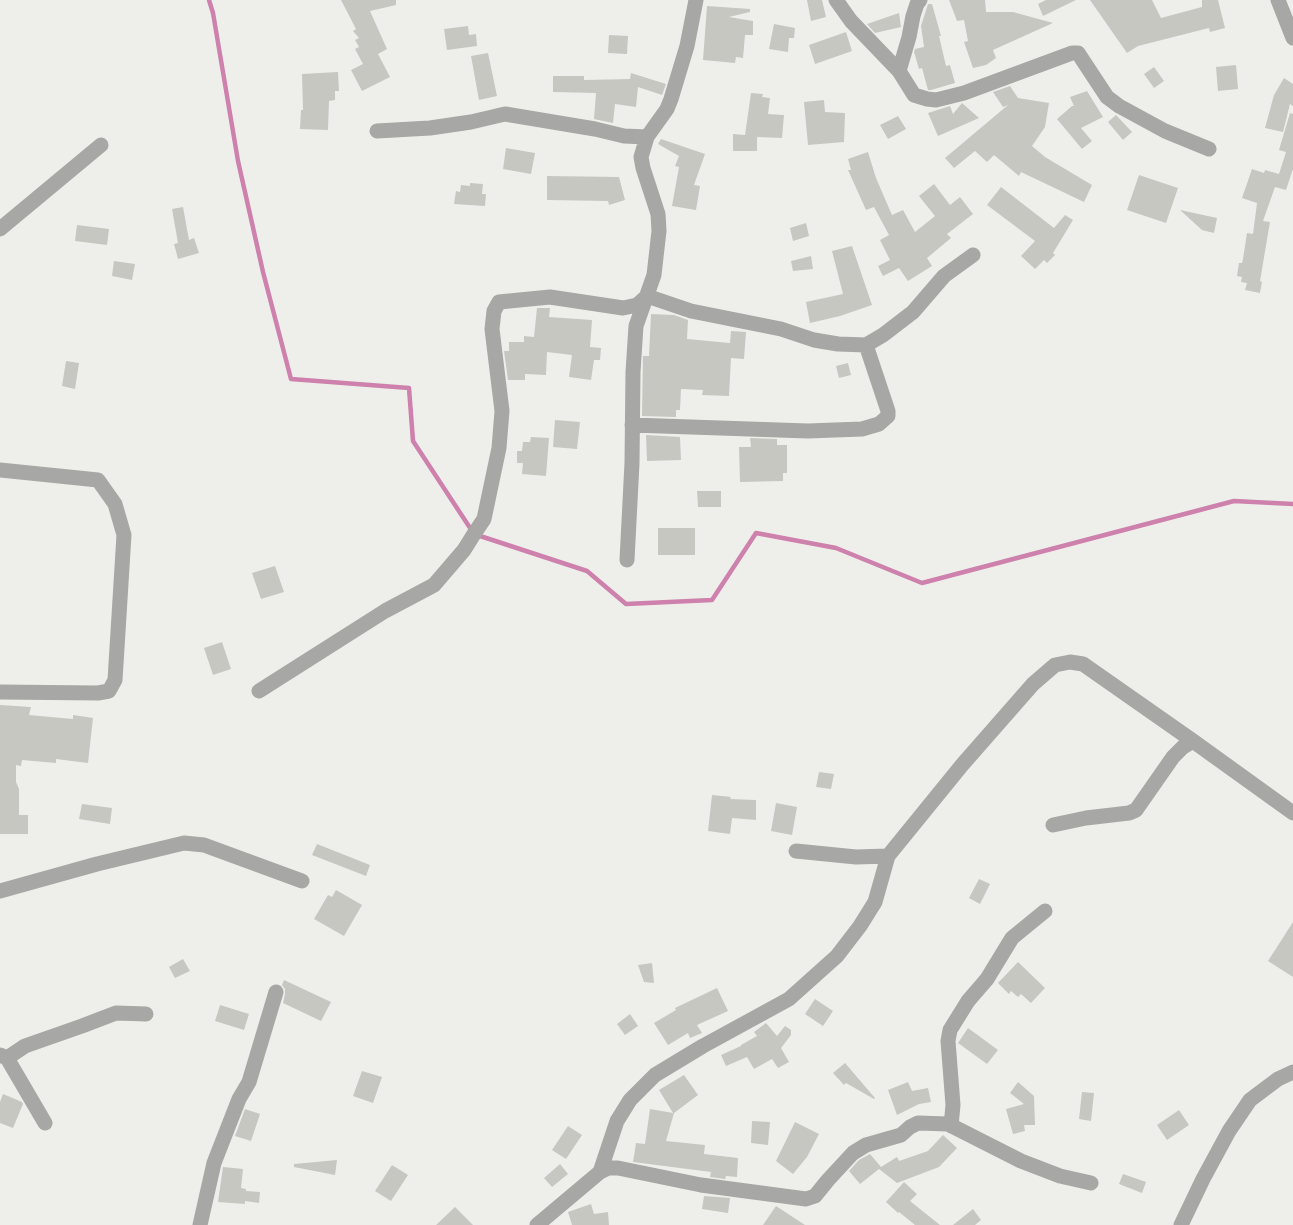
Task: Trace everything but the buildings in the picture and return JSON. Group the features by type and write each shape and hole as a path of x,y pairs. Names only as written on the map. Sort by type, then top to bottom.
{"street":[{"path":"627,560 632,463 632,372 636,326 654,275 659,231 658,214 641,157 647,137 667,109 671,99 687,46 696,0"},
{"path":"836,0 851,21 899,71 914,95 936,100 964,93 1072,53 1078,54 1107,97 1119,106 1164,130 1209,149"},
{"path":"899,71 915,10 920,0"},
{"path":"1278,0 1293,38"},
{"path":"377,131 430,128 471,122 505,114 595,129 624,136 647,137"},
{"path":"0,229 101,145"},
{"path":"648,296 691,311 781,329 814,340 838,344 866,345 883,335 913,312 944,276 973,255"},
{"path":"259,691 385,611 434,585 464,550 484,519 499,448 502,411 492,329 494,311 499,302 550,297 623,308 637,305 648,296"},
{"path":"632,424 808,431 862,429 879,424 888,416 888,411 866,345"},
{"path":"0,470 98,480 114,504 124,535 115,680 109,691 98,693 0,692"},
{"path":"600,1172 605,1152 617,1121 630,1100 655,1075 703,1046 789,999 837,956 860,926 875,902 888,856 962,765 1033,684 1055,665 1070,662 1083,664 1193,740 1293,813"},
{"path":"1053,825 1086,818 1129,813 1136,810 1173,757 1193,740"},
{"path":"0,891 184,843 204,845 302,881"},
{"path":"796,851 856,857 888,856"},
{"path":"952,1126 953,1105 948,1040 950,1030 968,1002 987,978 1012,938 1045,910"},
{"path":"200,1225 214,1163 236,1107 249,1082 276,992"},
{"path":"45,1123 3,1056 25,1046 116,1013 146,1014"},
{"path":"1181,1225 1229,1131 1250,1100 1278,1079 1293,1072"},
{"path":"537,1225 600,1172 608,1168 618,1168 701,1184 806,1199 815,1196 854,1153 866,1145 901,1135 918,1123 934,1122 952,1126 1021,1161 1060,1176 1091,1183"}],"waterway":[{"path":"209,0 213,13 238,161 263,272 291,379 409,388 413,441 474,534 587,571 626,604 712,600 756,533 836,548 922,583 1234,501 1293,504"}]}
